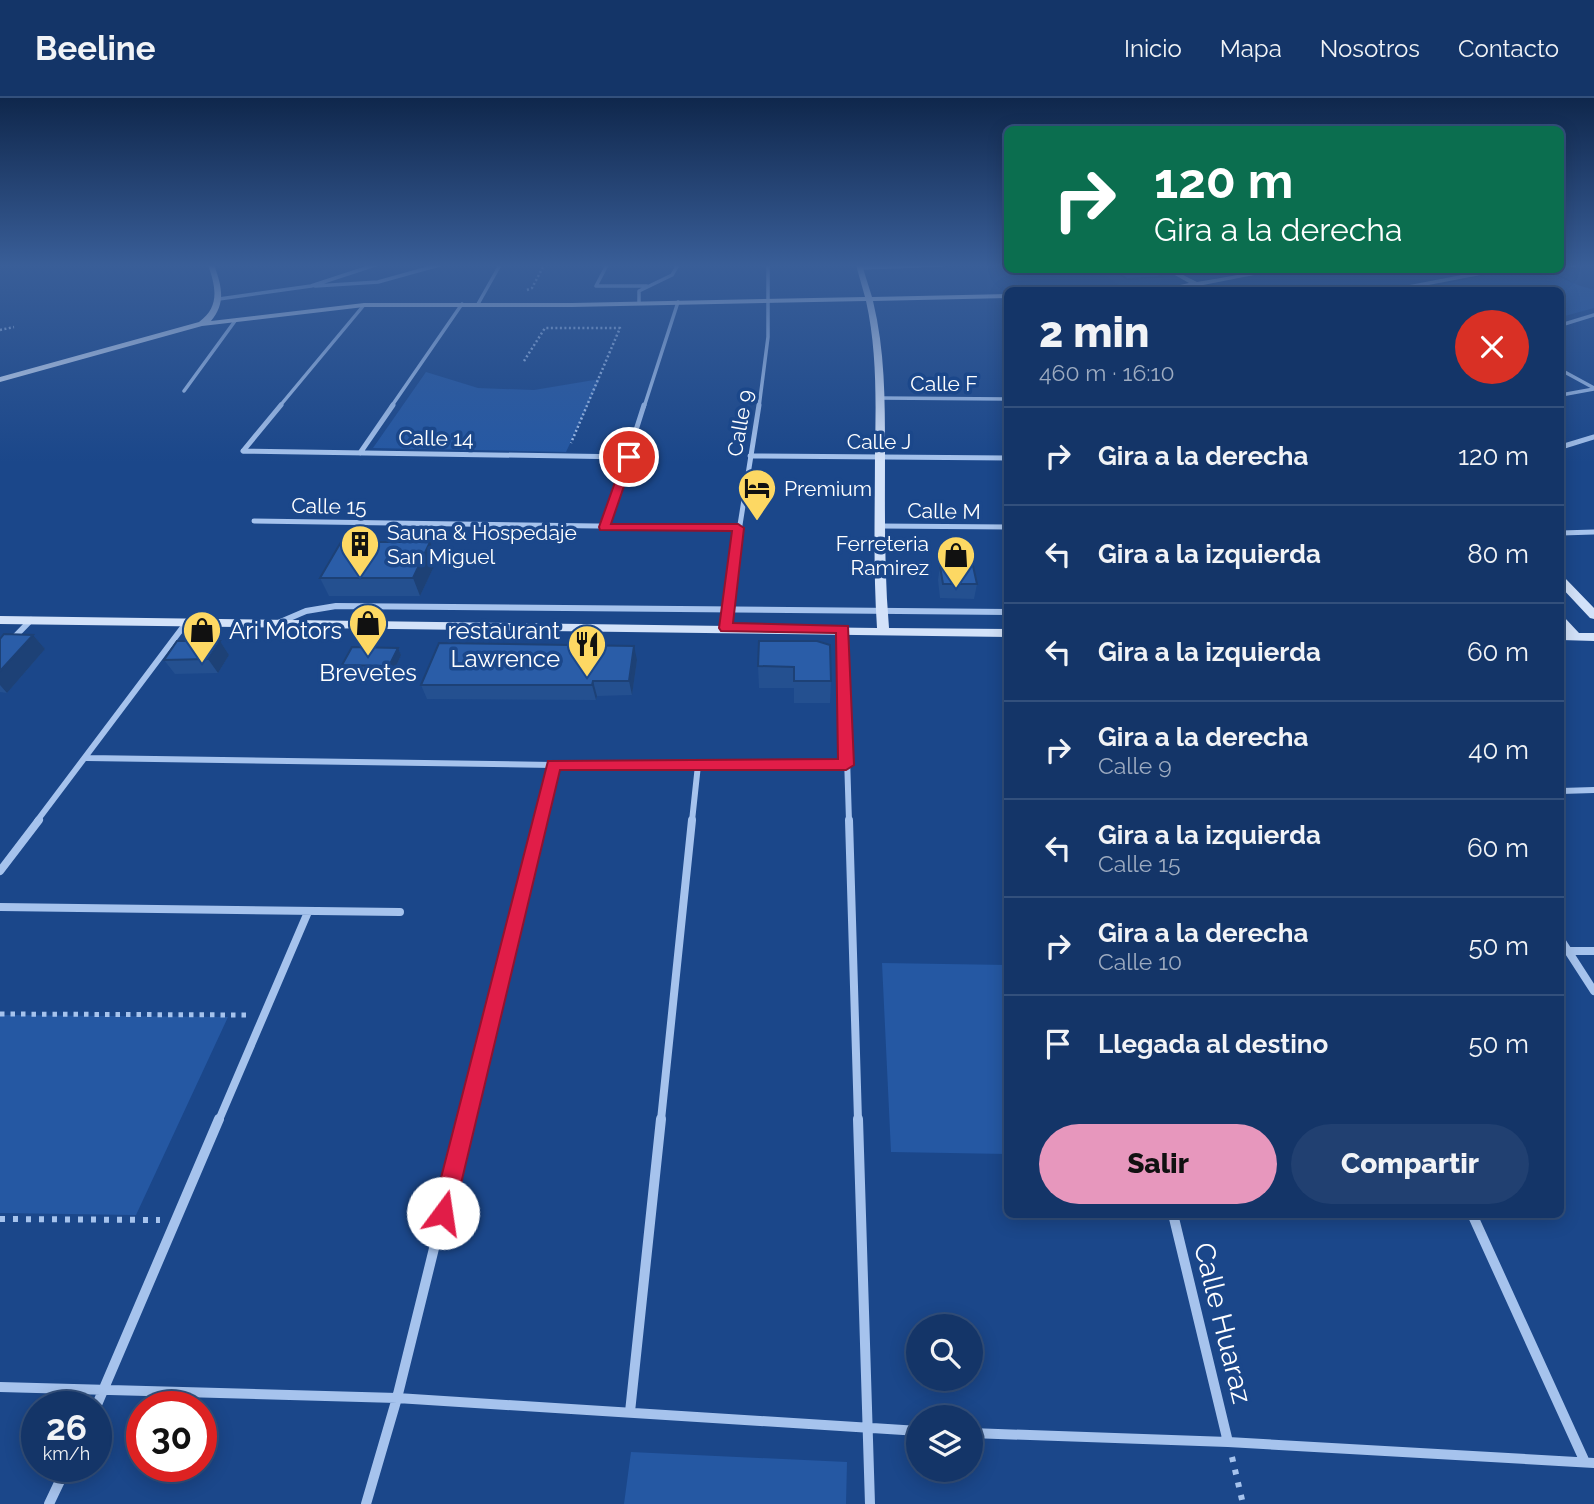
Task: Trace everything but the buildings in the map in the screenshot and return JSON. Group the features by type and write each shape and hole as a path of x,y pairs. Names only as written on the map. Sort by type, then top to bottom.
{"street":[{"path":"0,380 178,331"},
{"path":"184,391 228,331"},
{"name":"Calle 14","path":"342,331 243,451 629,457"},
{"path":"360,453 444,331"},
{"path":"604,527 669,331"},
{"name":"Calle 9","path":"726,628 738,528 762,393 768,331"},
{"path":"876,331 880,398 883,631"},
{"path":"1564,372 1594,388"},
{"path":"1564,394 1594,388"},
{"name":"Calle F","path":"880,398 1004,399"},
{"path":"1564,445 1594,438"},
{"name":"Calle J","path":"750,456 1004,458"},
{"name":"Calle 15","path":"254,521 738,528"},
{"name":"Calle M","path":"881,526 1004,527"},
{"path":"1564,533 1594,532"},
{"path":"1564,583 1594,615"},
{"path":"277,623 316,607 1004,612"},
{"path":"0,620 1004,633"},
{"path":"0,652 31,620"},
{"path":"0,871 186,622"},
{"path":"1564,624 1575,636"},
{"path":"843,629 870,1504"},
{"path":"1564,636 1594,636"},
{"path":"87,758 553,765 846,765"},
{"path":"366,1504 397,1398 553,765"},
{"path":"630,1412 698,765"},
{"path":"1564,790 1594,790"},
{"path":"0,907 400,912"},
{"path":"104,1391 308,912"},
{"path":"1564,945 1594,991"},
{"path":"1568,951 1594,951"},
{"name":"Calle Huaraz","path":"1174,1218 1228,1441"},
{"path":"983,1433 1228,1441 1589,1462 1474,1218"},
{"path":"0,1387 397,1398 906,1430"},
{"path":"49,1504 59,1482"}],"path":[{"path":"524,361 543,331"},
{"path":"565,456 619,331"},
{"path":"0,1014 264,1014"},
{"path":"0,1219 176,1220"},
{"path":"1228,1441 1243,1504"}],"shaded area":[{"path":"426,372 478,388 534,390 600,379 566,452 373,448"},
{"path":"882,963 1004,965 1004,1154 891,1152"},
{"path":"0,1015 228,1017 136,1215 0,1213"},
{"path":"631,1452 847,1462 846,1504 624,1504"}],"place":[{"name":"Premium","path":"757,522"},
{"name":"Sauna & Hospedaje San Miguel","path":"360,578"},
{"name":"Ferreteria Ramirez","path":"956,589"},
{"name":"Brevetes","path":"368,657"},
{"name":"Ari Motors","path":"202,664"},
{"name":"restaurant Lawrence","path":"587,678"}],"route":[{"path":"443,1213 553,765 846,765 843,629 726,628 738,528 604,527 629,457"}]}
